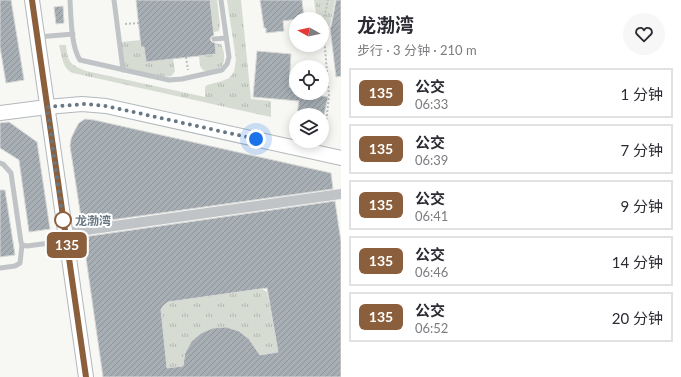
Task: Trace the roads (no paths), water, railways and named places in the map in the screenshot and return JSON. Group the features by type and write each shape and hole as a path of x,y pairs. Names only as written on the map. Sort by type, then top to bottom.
{"main road":[{"path":"32,0 86,377"},
{"path":"0,114 47,107 85,104 106,106 341,158"}],"street":[{"path":"66,237 341,194"}],"lane":[{"path":"70,0 73,34 77,56 80,60 169,80 190,78 222,70 227,64 229,57 221,0"},
{"path":"114,0 123,70"},
{"path":"37,38 73,34"},
{"path":"214,39 226,38"},
{"path":"0,163 3,164 11,174 22,245 20,262 15,266 0,268"},
{"path":"22,245 27,246 66,237"}],"place":[{"name":"龙渤湾","path":"63,220"}]}
